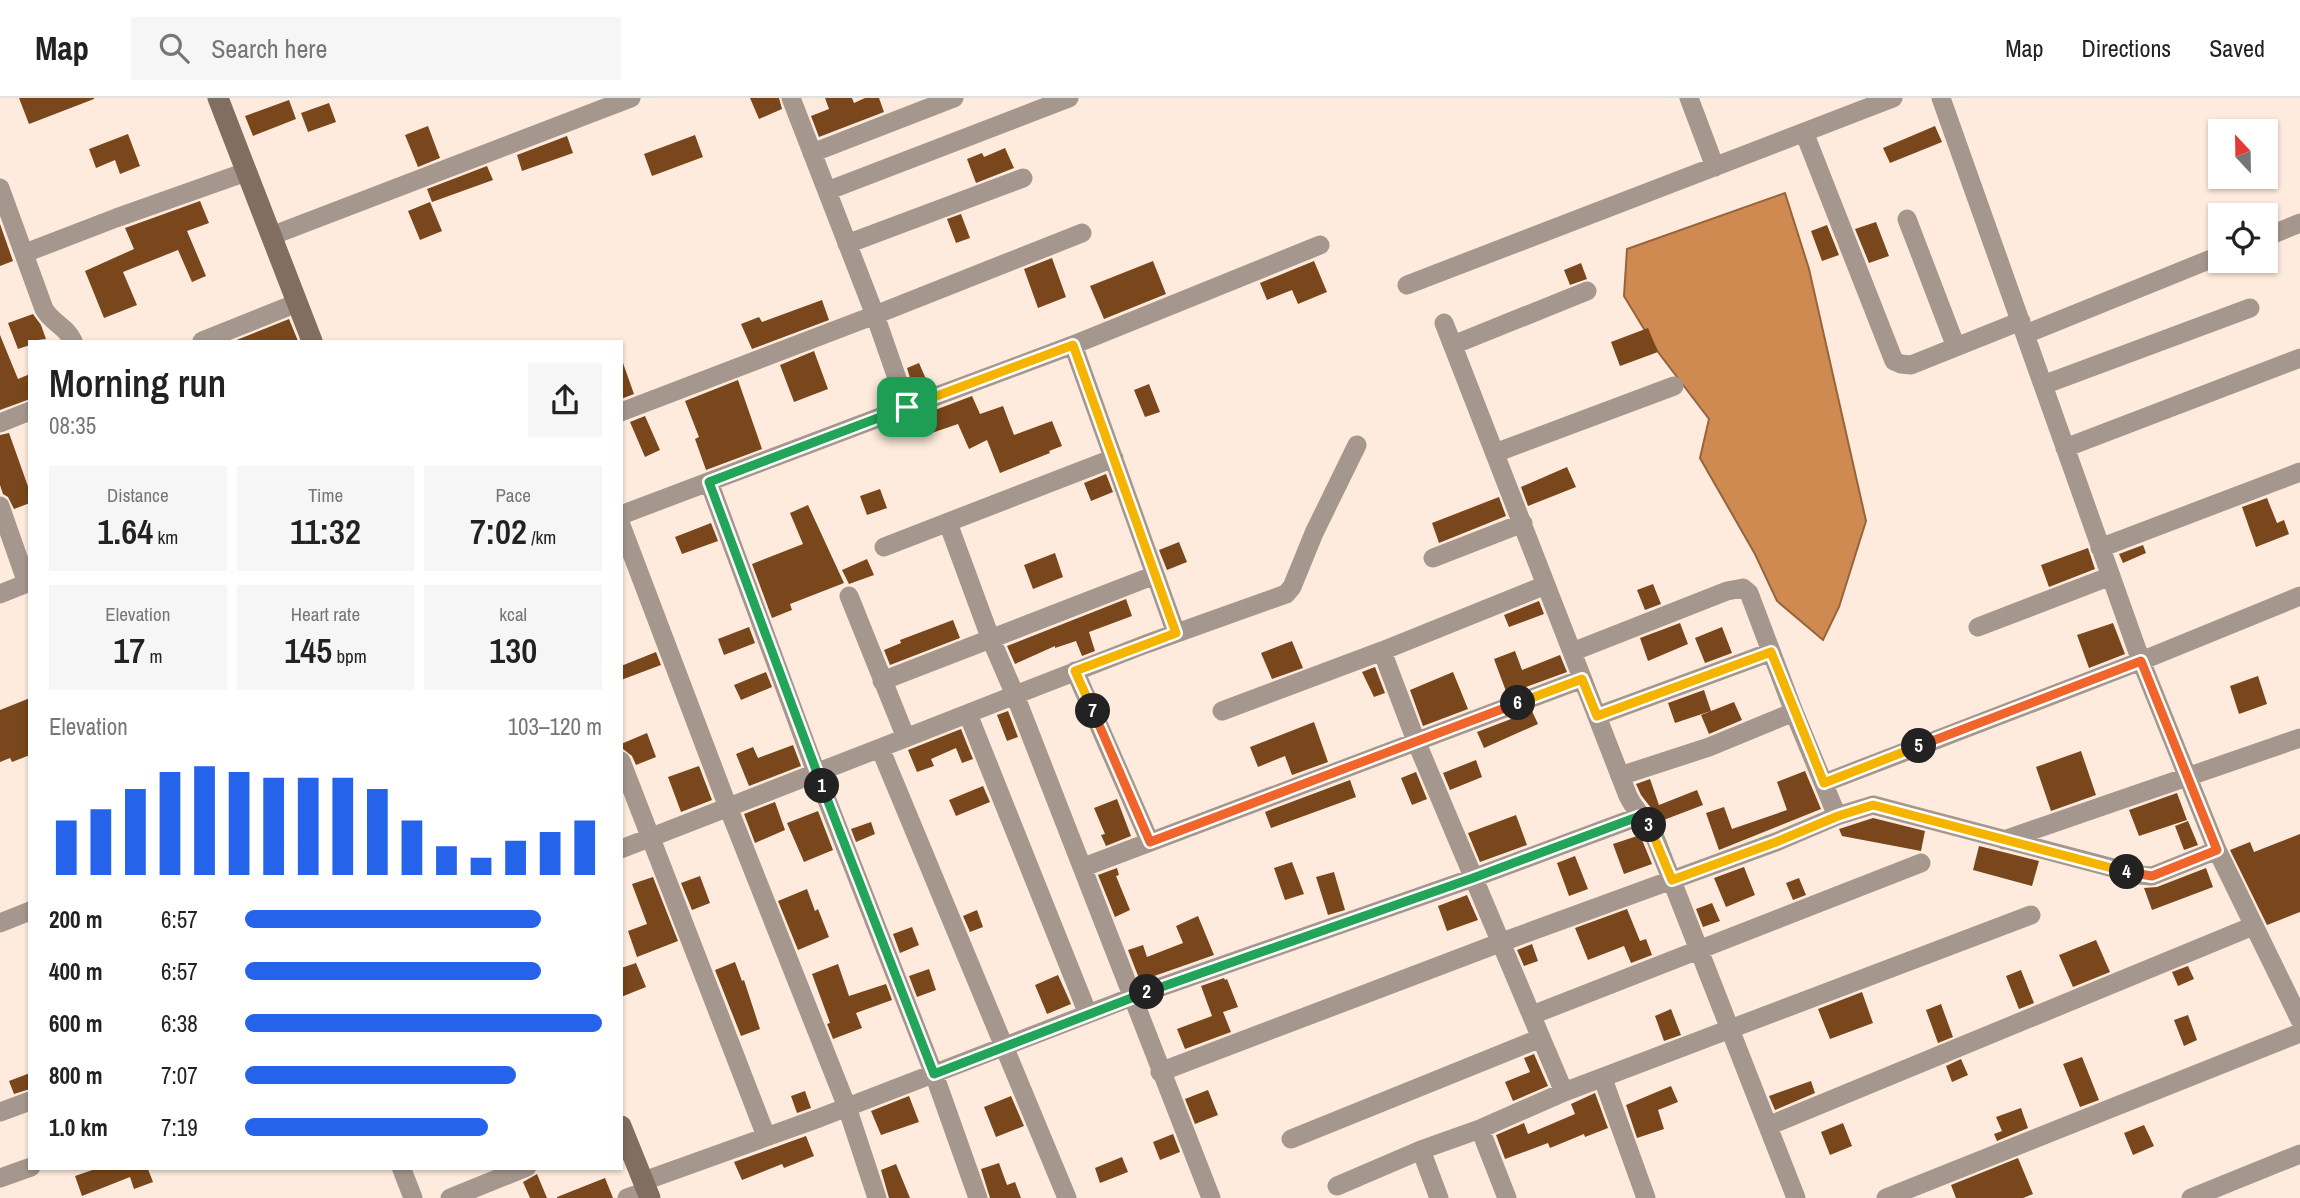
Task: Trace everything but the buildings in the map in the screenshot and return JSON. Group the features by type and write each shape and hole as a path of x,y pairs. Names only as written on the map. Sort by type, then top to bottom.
{"street":[{"path":"218,98 312,340"},
{"path":"271,236 631,98"},
{"path":"791,98 875,315 907,407"},
{"path":"812,153 954,98"},
{"path":"827,191 1069,98"},
{"path":"1689,98 1715,167"},
{"path":"1407,285 1893,98"},
{"path":"1941,98 2141,661 2217,850 2300,1020"},
{"path":"1804,132 1894,362 1901,365 1912,365 1956,347 2023,327 2208,260"},
{"path":"25,253 246,172"},
{"path":"847,244 1023,178"},
{"path":"0,188 48,316 66,330 72,340"},
{"path":"1907,219 1956,347"},
{"path":"2278,232 2300,223"},
{"path":"623,411 1083,233"},
{"path":"623,514 1073,345 1320,245"},
{"path":"1453,345 1587,291"},
{"path":"204,340 297,303"},
{"path":"2043,385 2250,308"},
{"path":"1444,323 1632,806 1651,827 1796,1198"},
{"path":"1073,345 1176,633"},
{"path":"2065,448 2300,358"},
{"path":"1495,453 1674,386"},
{"path":"0,424 28,412"},
{"path":"623,848 1075,671 1286,594 1292,587 1314,533 1357,445"},
{"path":"884,547 1114,458"},
{"path":"2100,548 2300,472"},
{"path":"709,482 816,772 934,1074 978,1198"},
{"path":"0,506 28,582 0,594"},
{"path":"948,523 990,637 1083,867 1204,1196"},
{"path":"1433,558 1523,523"},
{"path":"623,529 728,807 847,1107 877,1198"},
{"path":"882,681 1155,575"},
{"path":"1978,627 2111,576"},
{"path":"1222,711 1546,585"},
{"path":"1572,652 1727,591 1743,588 1749,593 1794,712 1838,816"},
{"path":"849,596 906,738"},
{"path":"1824,783 2141,661 2300,596"},
{"path":"1382,651 1416,741 1564,1092"},
{"path":"1597,716 1771,652"},
{"path":"1075,671 1150,842"},
{"path":"1083,867 1582,679"},
{"path":"1620,776 1709,747 1794,712"},
{"path":"968,714 1088,1014"},
{"path":"2004,840 2300,738"},
{"path":"880,748 1067,1198"},
{"path":"623,766 766,1136"},
{"path":"1160,1072 1873,805 2140,875 2152,876 2217,850"},
{"path":"627,1198 766,1136 1088,1014 1640,816"},
{"path":"1532,1015 1921,863"},
{"path":"0,923 28,912"},
{"path":"1337,1186 1564,1092 2031,915"},
{"path":"1768,1126 2253,926"},
{"path":"1886,1198 2300,1033"},
{"path":"1292,1139 1541,1038"},
{"path":"1603,1079 1646,1198"},
{"path":"0,1112 28,1102"},
{"path":"1480,1129 1507,1198"},
{"path":"623,1130 647,1190"},
{"path":"1421,1150 1439,1198"},
{"path":"2191,1198 2300,1154"},
{"path":"0,1178 28,1168"},
{"path":"402,1170 413,1198"},
{"path":"450,1198 520,1170"}],"shaded area":[{"path":"1785,193 1809,269 1866,521 1839,607 1823,640 1777,601 1755,554 1700,458 1709,419 1658,352 1624,296 1627,249"}],"route":[{"path":"1073,345 1176,633 1075,671 1150,842 1582,679 1597,716 1771,652 1824,783 2141,661 2217,850 2152,876 2140,875 1873,805 1672,880 1651,827 1640,816 1132,998 934,1074 816,772 709,482 907,407 1073,345"}]}
